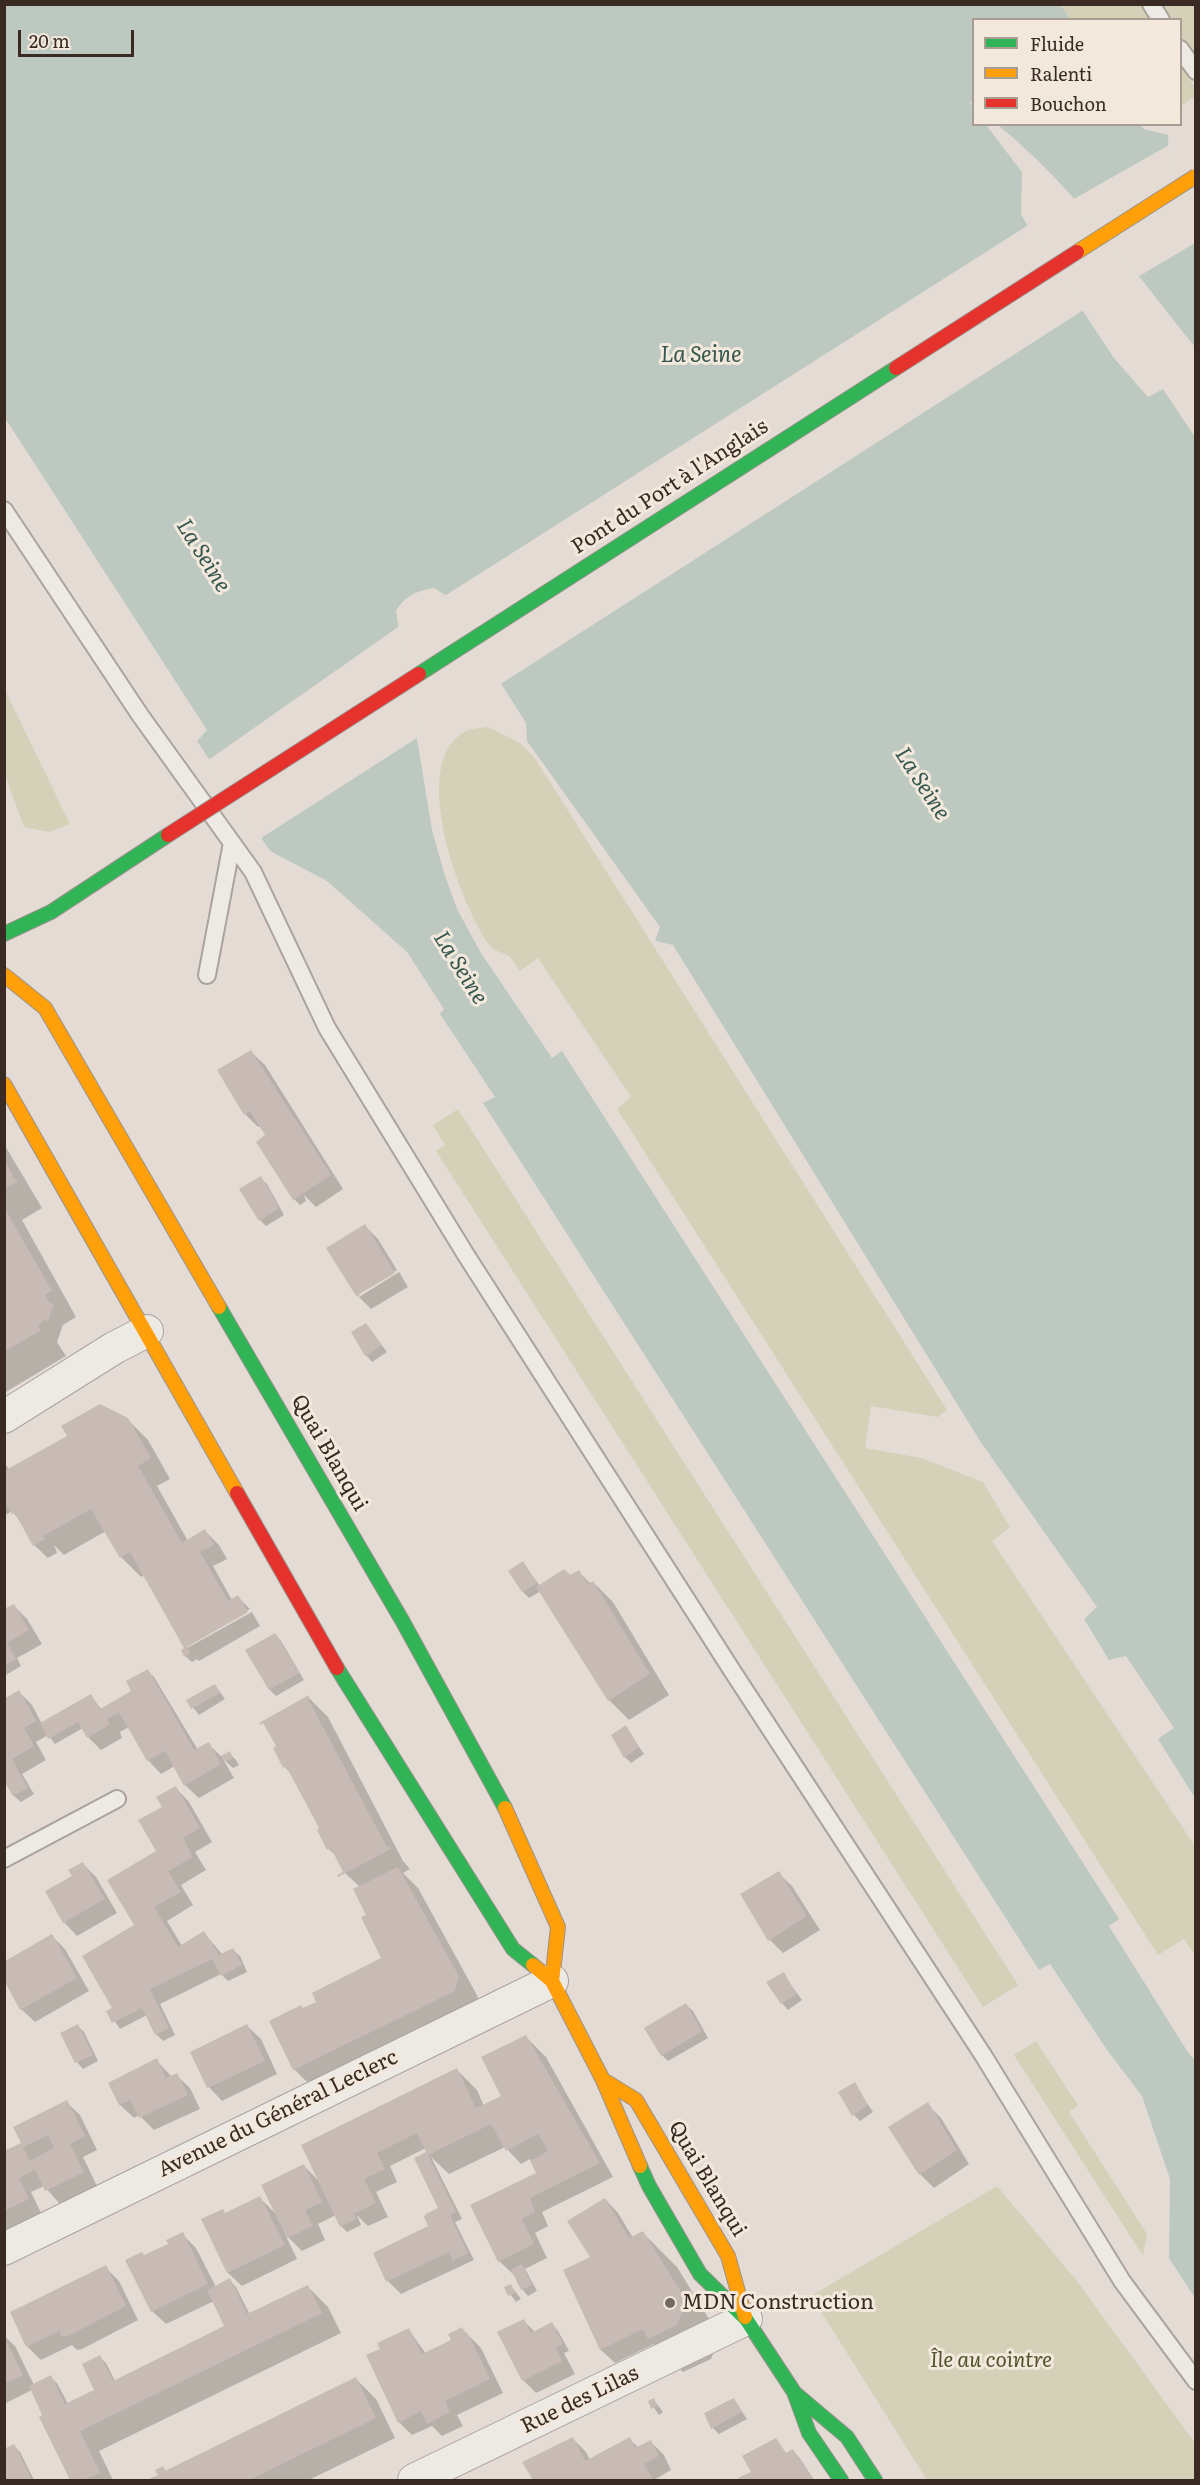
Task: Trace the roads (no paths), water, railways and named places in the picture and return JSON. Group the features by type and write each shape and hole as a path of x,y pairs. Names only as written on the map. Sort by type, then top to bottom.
{"main road":[{"name":"Pont du Port à l'Anglais","path":"4,934 51,912 1196,176"},
{"name":"Quai Blanqui","path":"4,975 45,1008 403,1622 498,1791 558,1927 552,1980"},
{"name":"Quai Blanqui","path":"4,1084 147,1331 329,1655 513,1949 552,1980 603,2080 649,2186 700,2274 746,2319 794,2392 809,2433 841,2481"},
{"name":"Quai Blanqui","path":"603,2080 636,2100 728,2256 746,2319"},
{"name":"Quai Blanqui","path":"794,2392 847,2437 875,2481"}],"street":[{"path":"4,1417 114,1348 147,1331"},
{"name":"Avenue du Général Leclerc","path":"4,2249 552,1980"},
{"name":"Rue des Lilas","path":"414,2481 746,2319"}],"lane":[{"path":"1151,4 1160,18"},
{"path":"1182,52 1196,71"},
{"path":"4,510 140,715 253,872 327,1028 466,1255 733,1672 983,2055 1122,2281 1196,2381"},
{"path":"207,975 231,843"},
{"path":"4,1859 117,1799"}],"water":[{"name":"La Seine","path":"1060,4 1069,18 972,18 972,103 969,101 972,106 972,126 987,126 1022,172 1021,214 1114,358 1148,397 1163,389 1195,437 1195,1798 1158,1739 1174,1728 1126,1656 1109,1660 1084,1619 1097,1607 980,1441 673,945 655,941 660,927 527,741 526,723 445,595 434,588 422,591 407,598 396,611 432,830 457,909 481,953 552,1058 562,1051 1119,1919 1109,1926 1189,2054 1195,2060 1195,2298 1169,2258 1170,2179 1142,2096 1107,2050 1050,1964 1039,1970 483,1103 495,1097 440,1014 444,1009 407,952 327,881 270,851 197,741 207,730 5,418 5,5"},
{"path":"999,126 1141,126 1144,129 1168,135 1169,166 1195,206 1195,347 1102,231 1053,175"}],"place":[{"name":"MDN Construction","path":"670,2303"}],"park label":[{"name":"Île au cointre","path":"991,2361"}]}
